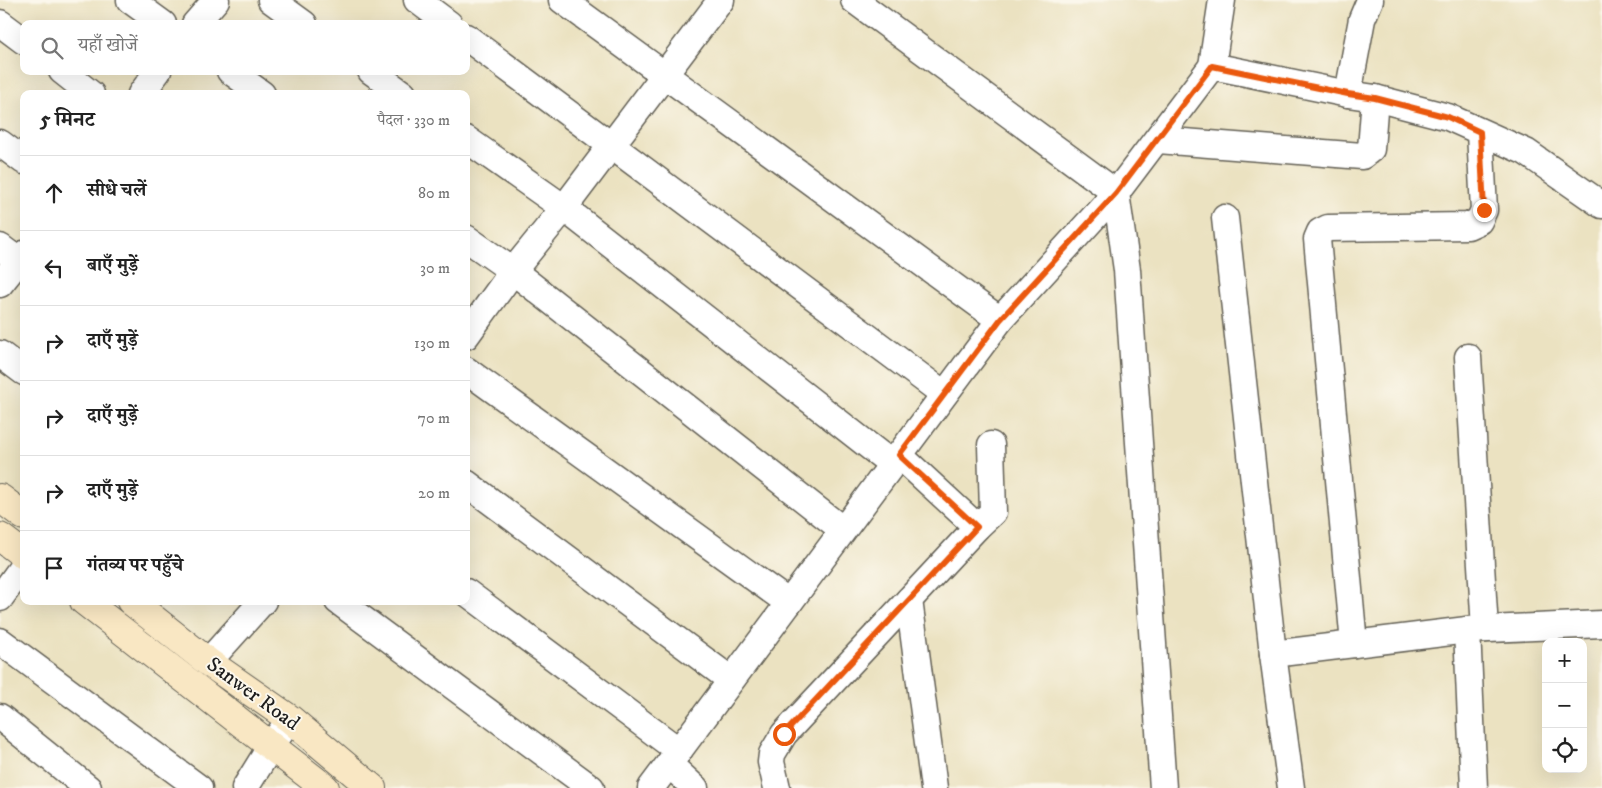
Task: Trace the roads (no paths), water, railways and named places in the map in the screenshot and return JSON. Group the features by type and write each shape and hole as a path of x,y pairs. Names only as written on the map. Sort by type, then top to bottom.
{"street":[{"path":"130,0 158,20"},
{"path":"198,20 216,0"},
{"path":"271,0 298,20"},
{"path":"417,0 444,20"},
{"path":"562,0 1000,320"},
{"path":"854,0 1116,193 1127,270 1163,788"},
{"path":"651,788 1000,320 1116,193 1158,140 1212,66 1222,0"},
{"path":"1348,94 1362,19 1370,0"},
{"path":"470,330 513,271 564,208 664,76 714,2"},
{"path":"0,23 20,38"},
{"path":"470,40 612,144 944,394"},
{"path":"1212,66 1375,98 1448,117 1526,152 1602,205"},
{"path":"67,75 86,90"},
{"path":"144,90 155,75"},
{"path":"236,75 256,90"},
{"path":"377,75 397,90"},
{"path":"1158,140 1362,156 1371,149 1375,98"},
{"path":"1354,644 1317,239 1320,232 1328,228 1468,226 1479,221 1484,210 1480,132"},
{"path":"470,142 564,208 896,460 977,527"},
{"path":"0,143 20,158"},
{"path":"1225,218 1273,654 1291,788"},
{"path":"470,241 513,271 843,530"},
{"path":"0,284 17,257"},
{"path":"0,354 20,369"},
{"path":"1468,356 1476,630 1474,788"},
{"path":"470,373 789,603"},
{"path":"776,788 771,762 772,754 784,734 993,512 991,445"},
{"path":"470,486 731,680"},
{"path":"0,498 20,513"},
{"path":"0,537 20,551"},
{"path":"0,598 20,570"},
{"path":"470,595 674,757 695,788"},
{"path":"909,600 934,788"},
{"name":"Sanwer Road","path":"89,605 325,788"},
{"name":"Sanwer Road","path":"137,605 208,662 290,719 372,788"},
{"path":"208,662 259,605"},
{"path":"343,605 591,788"},
{"path":"1273,654 1476,630 1602,624"},
{"path":"0,641 199,788"},
{"path":"0,717 88,788"},
{"path":"245,788 290,719"}]}
